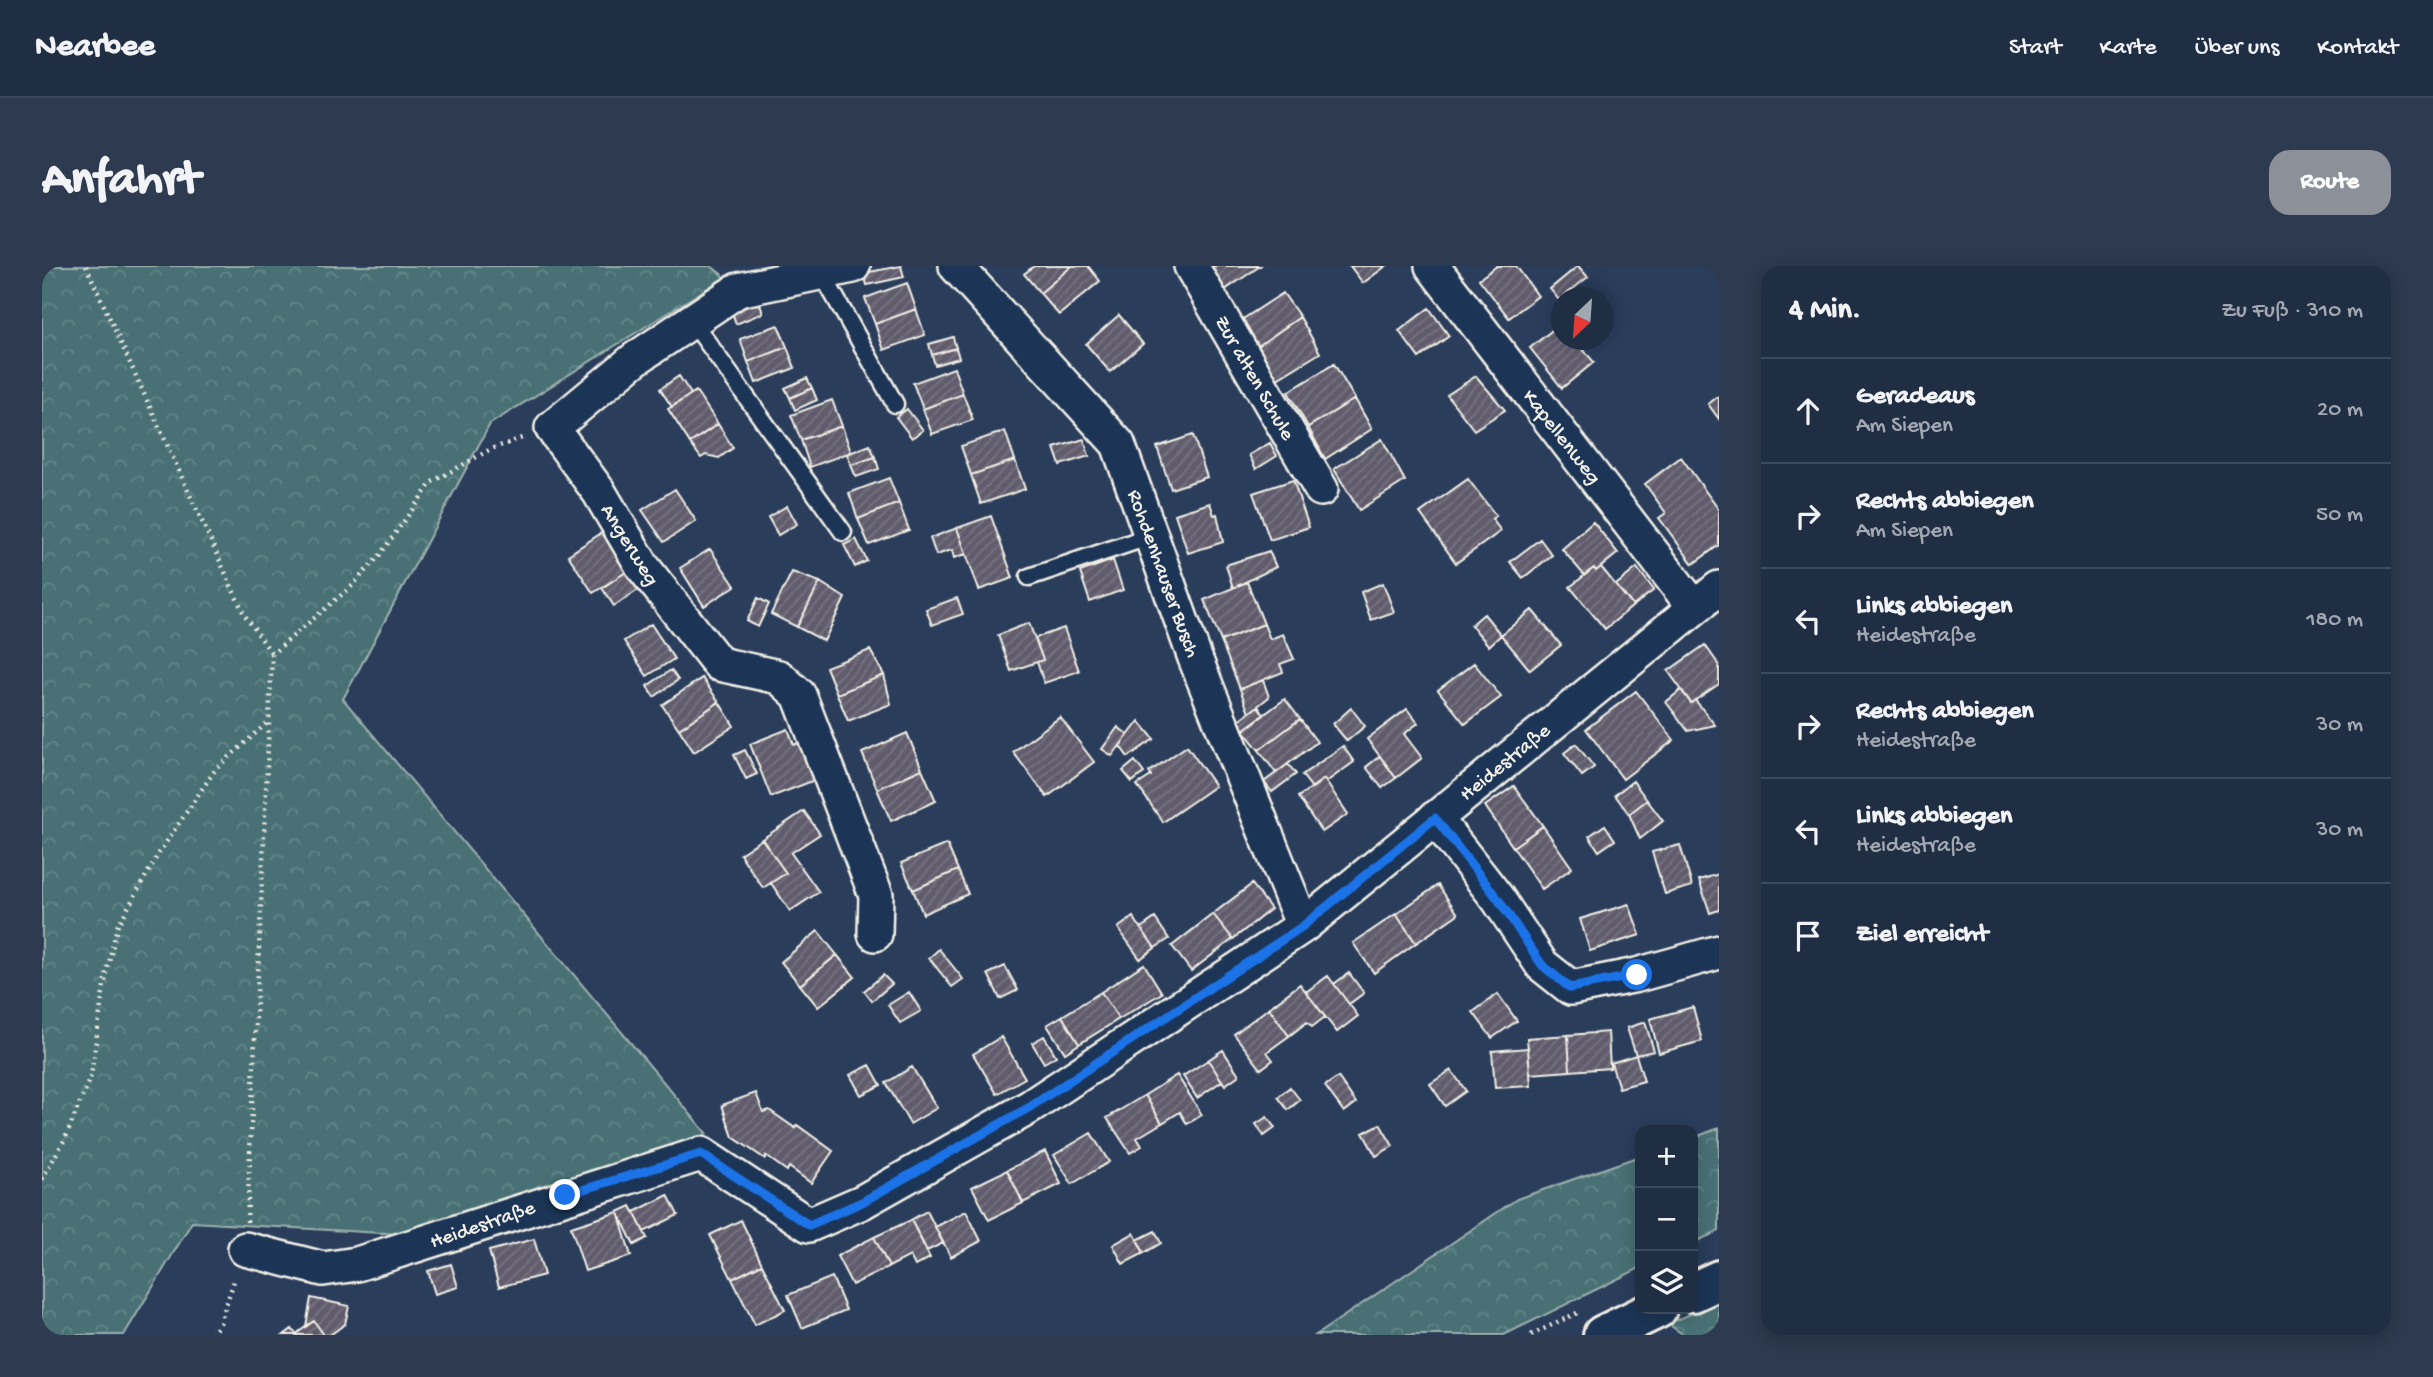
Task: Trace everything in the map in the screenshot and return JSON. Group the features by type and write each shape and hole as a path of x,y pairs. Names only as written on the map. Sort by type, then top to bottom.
{"main road":[{"path":"1698,1290 1719,1280"},
{"path":"1602,1335 1646,1314"}],"street":[{"path":"552,428 635,359 738,290 853,266"},
{"name":"Rohdenhauser Busch","path":"956,266 1118,444 1195,658 1303,926"},
{"name":"Zur alten Schule","path":"1191,266 1321,489"},
{"name":"Kapellenweg","path":"1432,266 1707,597"},
{"name":"Angerweg","path":"552,428 599,492 643,567 719,664 779,677 799,695 876,895 875,934"},
{"name":"Heidestraße","path":"245,1249 323,1269 357,1264 701,1154 809,1225 862,1202 1030,1107 1303,926 1707,597"},
{"path":"1435,818 1498,899 1542,965 1570,988 1637,975 1719,952"}],"lane":[{"path":"821,272 895,404"},
{"path":"692,321 844,532"},
{"path":"1028,577 1151,536"}],"path":[{"path":"86,266 244,614 272,654 259,1000 245,1249 220,1323 212,1335"},
{"path":"272,654 352,585 379,556 432,482 491,449 552,428"},
{"path":"42,1179 65,1139 91,1076 104,985 117,927 159,853 215,770 268,723"}],"green space":[{"path":"42,266 711,266 725,277 490,424 343,699 707,1134 399,1234 192,1222 124,1335 42,1335"},
{"path":"1719,1128 1719,1231 1698,1241 1698,1188 1698,1136"},
{"path":"1635,1158 1635,1270 1504,1335 1316,1335 1517,1199"},
{"path":"1719,1301 1719,1335 1684,1335 1668,1324 1690,1314 1698,1314 1698,1310"}],"building":[{"path":"901,266 904,277 867,285 864,273"},
{"path":"1034,266 1072,266 1040,293 1024,274"},
{"path":"1072,266 1088,266 1100,281 1059,315 1040,293"},
{"path":"1204,266 1260,266 1222,292"},
{"path":"1350,266 1386,266 1363,283"},
{"path":"1497,266 1516,266 1538,296 1509,318 1479,279"},
{"path":"1578,266 1588,277 1575,287 1552,287"},
{"path":"907,283 916,309 875,324 865,298"},
{"path":"1283,293 1300,317 1258,346 1243,319"},
{"path":"759,302 763,313 736,324 732,312"},
{"path":"1429,308 1449,336 1419,358 1399,331"},
{"path":"916,309 925,335 884,350 875,324"},
{"path":"1119,315 1143,344 1110,372 1086,344"},
{"path":"1300,317 1320,353 1277,379 1258,346"},
{"path":"778,325 787,347 748,362 740,339"},
{"path":"1551,331 1551,350 1584,350 1594,362 1562,388 1530,348"},
{"path":"953,337 956,348 932,355 929,344"},
{"path":"787,347 795,368 756,383 748,362"},
{"path":"956,348 959,358 935,365 932,355"},
{"path":"1334,364 1355,399 1308,427 1288,392"},
{"path":"954,368 963,394 923,409 913,383"},
{"path":"679,376 691,394 672,407 660,389"},
{"path":"1476,376 1505,410 1474,430 1447,395"},
{"path":"807,378 812,388 790,398 785,388"},
{"path":"812,388 817,400 795,410 790,398"},
{"path":"696,391 718,424 690,443 668,409"},
{"path":"963,394 973,420 932,434 923,409"},
{"path":"1719,396 1719,419 1708,404"},
{"path":"1355,399 1372,429 1325,459 1308,427"},
{"path":"832,400 842,426 801,440 791,415"},
{"path":"907,409 923,430 912,438 896,417"},
{"path":"718,424 733,448 719,458 706,455 701,458 690,443"},
{"path":"842,426 851,452 810,467 801,440"},
{"path":"1005,431 1015,460 971,475 961,446"},
{"path":"1193,435 1207,477 1171,489 1157,447"},
{"path":"1084,439 1089,456 1060,465 1054,448"},
{"path":"1382,439 1405,481 1359,510 1334,469"},
{"path":"1270,443 1277,456 1256,469 1249,455"},
{"path":"870,445 875,457 851,465 847,454"},
{"path":"875,457 879,469 856,477 851,465"},
{"path":"1681,457 1719,510 1719,545 1693,564 1659,518 1666,513 1645,484"},
{"path":"1015,460 1025,489 981,504 971,475"},
{"path":"889,478 899,503 858,519 849,493"},
{"path":"1468,479 1496,516 1492,519 1501,531 1456,563 1420,513"},
{"path":"1293,480 1309,527 1270,540 1253,493"},
{"path":"675,489 696,521 664,542 642,510"},
{"path":"899,503 909,530 869,545 858,519"},
{"path":"1210,503 1214,515 1217,514 1223,542 1188,553 1175,514"},
{"path":"787,506 797,524 778,535 768,517"},
{"path":"991,516 1013,578 979,590 957,528"},
{"path":"1593,522 1618,553 1596,571 1594,568 1584,575 1562,549"},
{"path":"957,528 966,554 954,558 952,550 936,555 930,538"},
{"path":"603,532 628,571 593,593 568,555"},
{"path":"856,539 867,561 855,567 844,545"},
{"path":"1540,539 1552,555 1523,578 1510,562"},
{"path":"710,549 735,586 704,606 680,568"},
{"path":"1269,551 1276,567 1233,588 1226,565"},
{"path":"1113,560 1123,590 1090,602 1080,572"},
{"path":"1601,567 1633,606 1605,629 1570,587 1594,568 1596,571"},
{"path":"1637,568 1654,590 1633,606 1616,585"},
{"path":"626,572 638,590 614,606 602,588"},
{"path":"792,572 820,582 797,627 771,614"},
{"path":"820,582 845,598 824,641 797,627"},
{"path":"1247,582 1264,624 1221,641 1204,600"},
{"path":"1383,583 1394,612 1371,620 1361,592"},
{"path":"758,598 769,604 758,627 747,621"},
{"path":"957,598 963,614 932,625 926,609"},
{"path":"1532,610 1561,645 1530,670 1501,635"},
{"path":"1484,614 1501,635 1489,646 1471,625"},
{"path":"1029,623 1043,660 1011,671 998,635"},
{"path":"651,624 674,659 647,676 624,641"},
{"path":"1264,624 1270,639 1283,634 1294,659 1280,664 1283,672 1240,689 1221,641"},
{"path":"1064,628 1079,671 1044,683 1037,662 1043,660 1035,638"},
{"path":"1705,645 1719,665 1719,684 1691,703 1668,671"},
{"path":"870,650 884,675 837,694 826,667"},
{"path":"1474,663 1501,697 1465,724 1438,690"},
{"path":"671,670 678,680 654,697 647,686"},
{"path":"884,675 891,704 848,721 837,694"},
{"path":"702,678 719,702 679,729 662,705"},
{"path":"1263,680 1269,697 1249,713 1240,689"},
{"path":"1681,690 1691,703 1695,700 1715,725 1688,731 1666,702"},
{"path":"1636,691 1674,740 1623,779 1586,729"},
{"path":"1285,699 1300,719 1259,750 1243,730"},
{"path":"719,702 734,726 694,752 679,729"},
{"path":"1258,706 1264,715 1240,733 1233,725"},
{"path":"1351,708 1365,726 1347,741 1333,724"},
{"path":"1407,709 1418,723 1404,734 1422,758 1396,778 1367,739"},
{"path":"1060,717 1094,762 1047,797 1013,752"},
{"path":"1300,719 1317,742 1276,773 1259,750"},
{"path":"1139,721 1154,739 1128,757 1120,746"},
{"path":"1118,727 1128,735 1112,756 1102,749"},
{"path":"788,729 794,745 800,742 815,780 771,797 750,744"},
{"path":"907,733 922,769 877,789 862,753"},
{"path":"1576,744 1594,767 1582,776 1564,753"},
{"path":"1187,746 1215,786 1163,822 1137,785 1151,776 1149,772"},
{"path":"1343,746 1354,762 1326,782 1324,779 1312,788 1302,775"},
{"path":"745,750 757,774 746,779 734,755"},
{"path":"1380,756 1396,778 1382,788 1366,767"},
{"path":"1135,761 1144,773 1132,782 1123,771"},
{"path":"1288,764 1296,774 1272,792 1264,782"},
{"path":"922,769 936,801 891,821 877,789"},
{"path":"1324,779 1348,814 1322,832 1298,797"},
{"path":"1633,781 1647,800 1629,814 1615,795"},
{"path":"1514,786 1543,826 1513,847 1485,806"},
{"path":"1647,800 1663,821 1640,839 1629,814"},
{"path":"804,811 820,834 791,853 819,892 790,911 771,883 786,873 762,839"},
{"path":"1605,825 1615,840 1599,851 1589,836"},
{"path":"1543,826 1572,868 1542,889 1513,847"},
{"path":"762,839 786,873 763,888 740,854"},
{"path":"947,844 958,870 913,890 901,863"},
{"path":"1680,845 1692,886 1665,894 1652,852"},
{"path":"958,870 968,894 923,914 913,890"},
{"path":"1719,874 1719,910 1710,913 1699,880"},
{"path":"1252,884 1271,909 1233,939 1213,914"},
{"path":"1438,885 1458,914 1416,943 1396,914"},
{"path":"1629,904 1640,935 1590,951 1580,919"},
{"path":"1213,914 1233,939 1191,971 1172,946"},
{"path":"1396,914 1416,943 1374,973 1353,943"},
{"path":"1133,917 1155,948 1140,959 1118,928"},
{"path":"1155,918 1169,939 1155,948 1141,928"},
{"path":"818,931 837,955 800,985 781,962"},
{"path":"939,949 963,979 952,987 929,958"},
{"path":"837,955 855,977 818,1007 800,985"},
{"path":"1144,964 1162,993 1119,1019 1101,992"},
{"path":"1005,966 1018,990 1000,999 988,974"},
{"path":"1349,973 1364,993 1349,1004 1334,984"},
{"path":"883,975 892,984 872,1001 864,991"},
{"path":"1328,976 1358,1016 1337,1032 1306,992"},
{"path":"1300,984 1325,1017 1312,1027 1307,1022 1289,1036 1269,1008"},
{"path":"909,992 921,1011 900,1023 888,1005"},
{"path":"1101,992 1119,1019 1079,1044 1062,1016"},
{"path":"1498,994 1517,1021 1492,1038 1473,1012"},
{"path":"1693,1007 1702,1041 1659,1053 1650,1019"},
{"path":"1269,1008 1289,1036 1267,1052 1273,1060 1261,1069 1234,1034"},
{"path":"1062,1016 1079,1044 1065,1053 1047,1025"},
{"path":"1645,1022 1654,1051 1636,1055 1627,1028"},
{"path":"1608,1032 1610,1068 1570,1071 1568,1035"},
{"path":"1568,1035 1570,1071 1530,1074 1527,1038"},
{"path":"1044,1036 1056,1056 1044,1063 1032,1043"},
{"path":"1001,1037 1025,1078 997,1094 973,1054"},
{"path":"1528,1048 1531,1086 1495,1088 1492,1051"},
{"path":"1223,1050 1239,1075 1225,1085 1208,1060"},
{"path":"1636,1055 1644,1081 1619,1088 1611,1063"},
{"path":"1208,1060 1222,1081 1197,1098 1183,1076"},
{"path":"870,1065 881,1085 861,1095 850,1075"},
{"path":"912,1067 937,1108 910,1124 886,1083"},
{"path":"1451,1070 1466,1091 1445,1106 1430,1084"},
{"path":"1177,1075 1202,1115 1187,1124 1180,1112 1162,1123 1145,1095"},
{"path":"1338,1077 1356,1103 1344,1112 1325,1086"},
{"path":"1290,1087 1300,1100 1288,1110 1278,1097"},
{"path":"756,1093 763,1112 769,1110 795,1128 797,1125 833,1151 811,1183 789,1167 787,1171 766,1156 765,1159 733,1137 722,1105"},
{"path":"1145,1095 1162,1123 1137,1138 1142,1146 1130,1153 1107,1118"},
{"path":"1267,1117 1275,1128 1264,1136 1256,1124"},
{"path":"1380,1124 1393,1146 1376,1156 1363,1133"},
{"path":"1091,1133 1109,1162 1072,1184 1054,1155"},
{"path":"1045,1151 1061,1184 1023,1203 1007,1170"},
{"path":"1007,1170 1023,1203 989,1220 972,1187"},
{"path":"668,1195 678,1215 644,1232 634,1212"},
{"path":"631,1206 647,1238 634,1245 618,1212"},
{"path":"927,1211 943,1243 927,1251 911,1220"},
{"path":"966,1211 981,1241 951,1257 935,1227"},
{"path":"618,1212 631,1256 585,1271 571,1227"},
{"path":"741,1220 762,1264 732,1279 710,1235"},
{"path":"911,1220 930,1258 915,1266 910,1256 889,1267 874,1237"},
{"path":"1155,1231 1161,1243 1144,1253 1137,1240"},
{"path":"1134,1233 1144,1253 1123,1264 1113,1245"},
{"path":"874,1237 889,1267 852,1285 837,1256"},
{"path":"534,1239 544,1275 499,1287 489,1251"},
{"path":"451,1264 458,1287 435,1294 428,1271"},
{"path":"762,1264 785,1310 755,1325 732,1279"},
{"path":"832,1277 846,1310 802,1328 788,1295"},
{"path":"311,1298 349,1306 345,1324 330,1335 324,1335 314,1321 306,1326"},
{"path":"314,1321 324,1335 284,1335 292,1329 296,1334"}],"route":[{"path":"565,1195 701,1154 809,1225 862,1202 1030,1107 1303,926 1435,818 1498,899 1542,965 1570,988 1637,975"}]}
